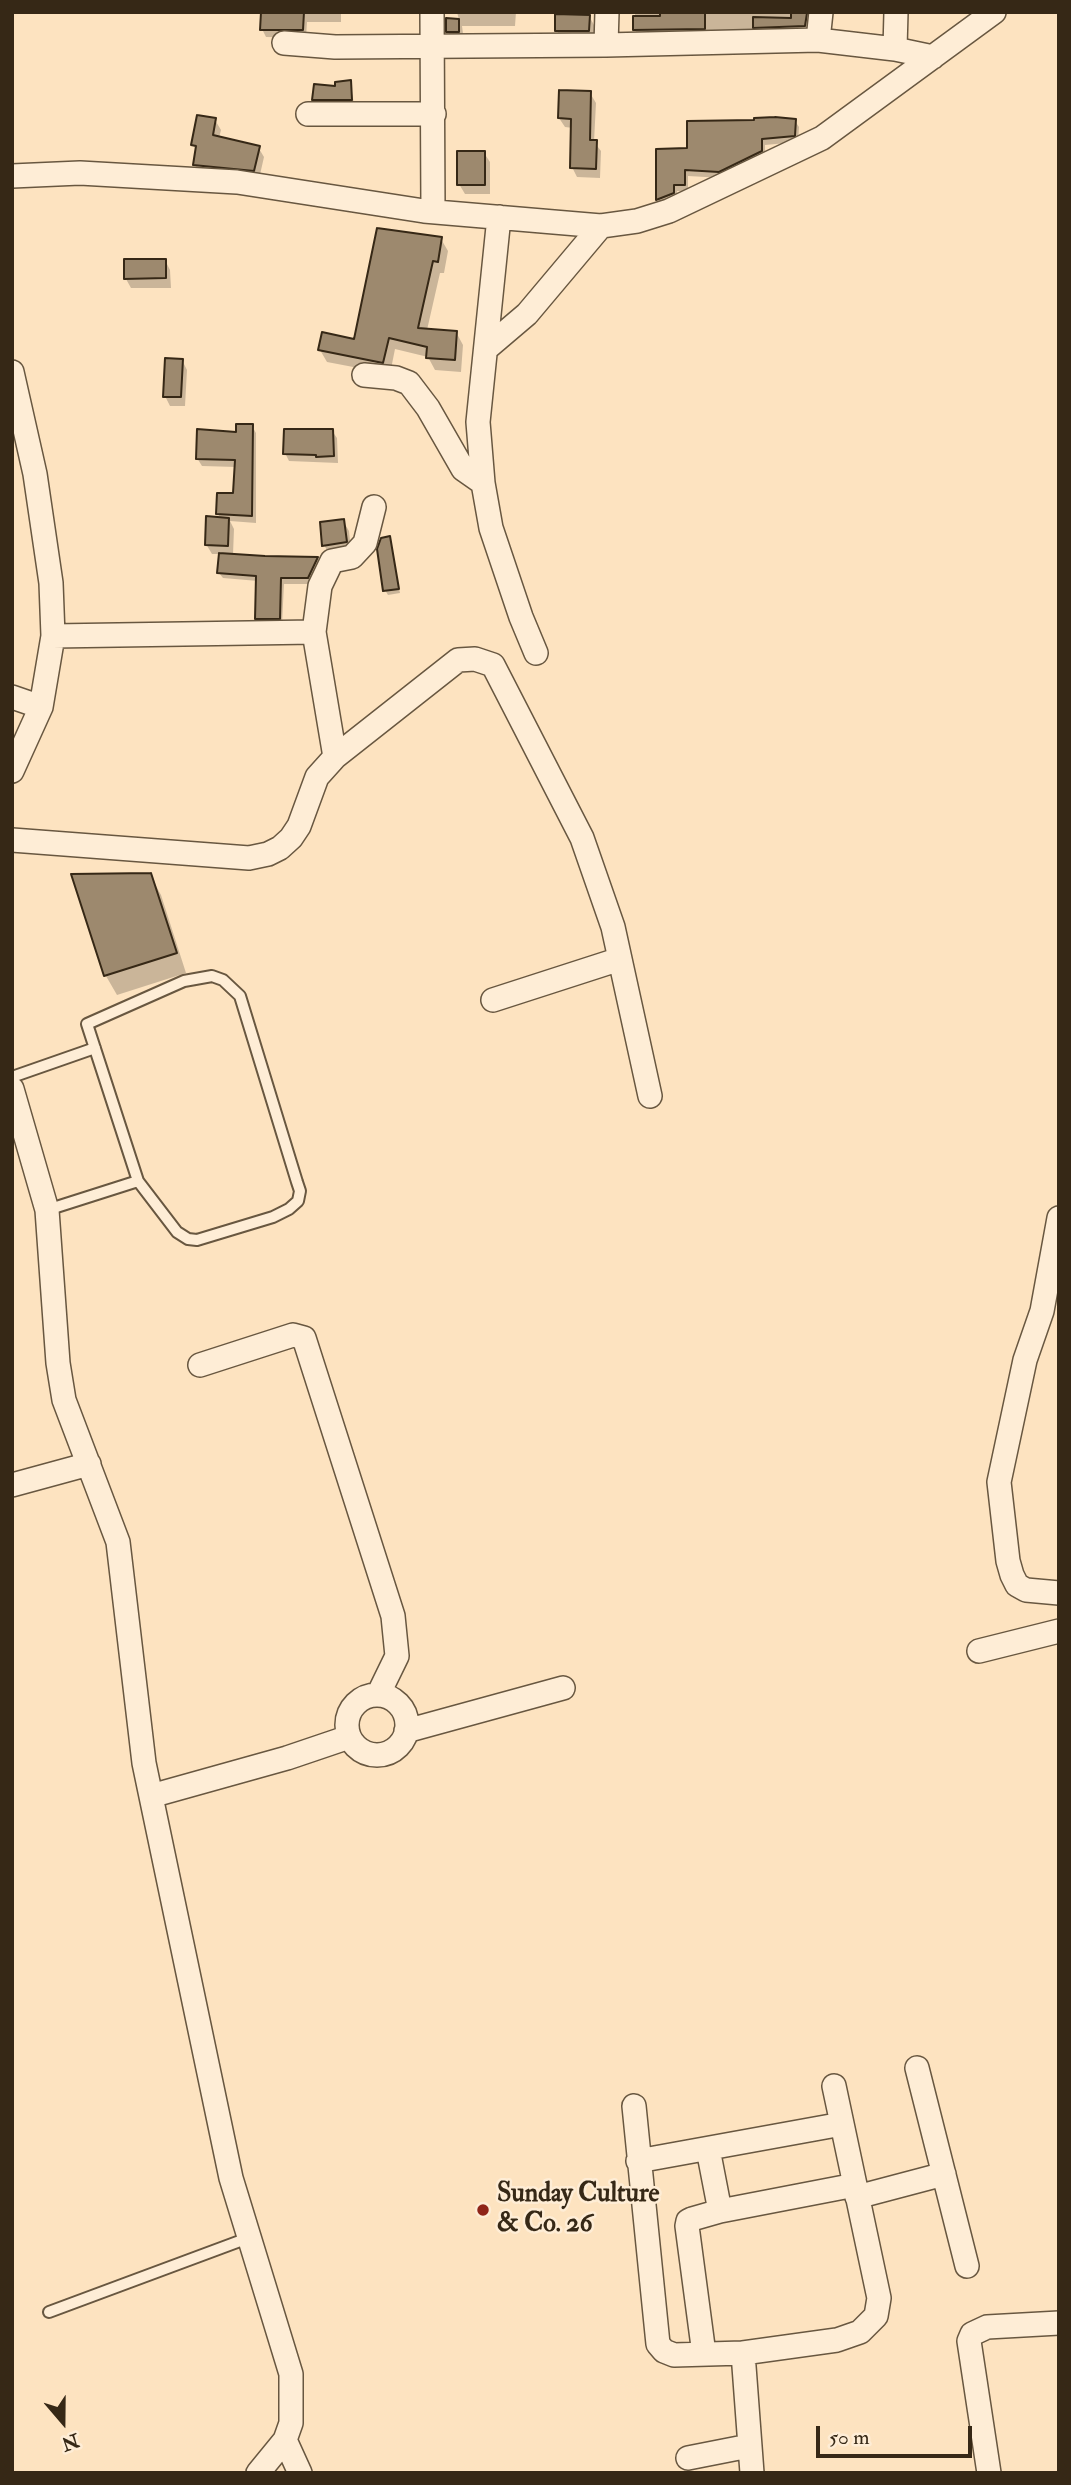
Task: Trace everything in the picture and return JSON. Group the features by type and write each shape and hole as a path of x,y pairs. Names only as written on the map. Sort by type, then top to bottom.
{"street":[{"path":"432,12 433,211"},
{"path":"606,45 607,12"},
{"path":"818,40 821,12"},
{"path":"895,49 896,12"},
{"path":"12,176 80,173 237,182 433,211 601,226 637,221 669,211 822,138 994,12"},
{"path":"284,43 335,47 818,40 895,49 933,57"},
{"path":"308,114 434,114"},
{"path":"499,217 478,422 483,483 491,528 536,653"},
{"path":"486,348 527,314 601,226"},
{"path":"12,372 35,474 51,583 53,636 41,707 12,771"},
{"path":"364,375 396,378 409,383 428,408 463,468 483,483"},
{"path":"335,757 314,632 320,586 332,561 352,557 365,543 374,507"},
{"path":"53,636 314,632"},
{"path":"12,840 249,858 268,854 291,838 299,826 317,777 335,757 458,660 475,659 493,665 582,838 613,927 650,1096"},
{"path":"12,697 41,707"},
{"path":"493,1000 620,959"},
{"path":"12,1089 47,1210 60,1380 64,1400 118,1542 142,1747 231,2178 291,2374 291,2423 285,2440 258,2473"},
{"path":"1059,1218 1042,1311 1025,1360 999,1482 1008,1561 1017,1586 1026,1590 1059,1593"},
{"path":"200,1365 293,1335 304,1338 393,1616 397,1656 378,1695"},
{"path":"12,1485 89,1464"},
{"path":"979,1651 1059,1631"},
{"path":"406,1731 563,1688"},
{"path":"378,1695 397,1703 403,1711 406,1731 398,1746 391,1751 375,1755 359,1749 349,1737 347,1719 358,1702 368,1696 378,1695"},
{"path":"151,1796 287,1758 349,1737"},
{"path":"917,2068 967,2266"},
{"path":"634,2106 658,2344 664,2351 674,2355 743,2353 837,2340 860,2332 876,2316 879,2298 834,2086"},
{"path":"638,2161 842,2124"},
{"path":"708,2149 720,2211"},
{"path":"704,2354 687,2226 692,2219 720,2211 856,2191 944,2174"},
{"path":"989,2473 969,2340 972,2334 987,2327 1059,2323"},
{"path":"743,2353 752,2473"},
{"path":"285,2440 300,2473"},
{"path":"688,2458 749,2446"}],"lane":[{"path":"212,976 223,980 240,996 300,1191 298,1200 289,1209 272,1217 197,1240 188,1240 177,1232 138,1181 95,1048 87,1024 184,981 212,976"},
{"path":"12,1077 95,1048"},
{"path":"47,1210 138,1181"},
{"path":"49,2312 248,2238"}],"building":[{"path":"261,12 304,12 303,30 260,30"},
{"path":"660,12 705,13 705,29 633,30 633,16 660,16"},
{"path":"791,13 807,13 805,26 753,28 753,17 791,18"},
{"path":"555,14 590,15 589,31 555,31"},
{"path":"446,18 459,19 459,32 446,32"},
{"path":"351,80 352,100 312,100 314,84 335,86 335,82"},
{"path":"559,90 591,91 590,140 597,140 596,169 570,168 571,119 558,118"},
{"path":"197,115 216,118 213,135 260,146 254,171 193,165 196,146 191,145"},
{"path":"775,117 796,119 795,136 762,139 762,151 719,172 685,170 685,185 674,185 674,193 656,200 656,149 687,148 687,121"},
{"path":"457,151 485,151 485,185 457,185"},
{"path":"377,228 442,237 438,262 433,261 418,328 457,331 455,360 426,358 427,347 389,338 383,363 318,350 322,332 354,339"},
{"path":"124,259 166,259 166,278 124,279"},
{"path":"165,358 183,359 181,397 163,397"},
{"path":"236,424 253,424 252,516 216,514 217,493 233,493 235,460 196,459 197,429 236,432"},
{"path":"284,429 333,429 334,456 283,454"},
{"path":"206,516 229,518 228,546 205,545"},
{"path":"344,519 347,542 322,546 320,522"},
{"path":"390,536 399,589 383,591 377,549 381,538"},
{"path":"219,553 318,557 308,578 281,578 280,619 255,619 256,576 217,573"},
{"path":"151,873 177,953 104,976 71,874"}],"place":[{"name":"Sunday Culture & Co. 26","path":"483,2210"}]}
